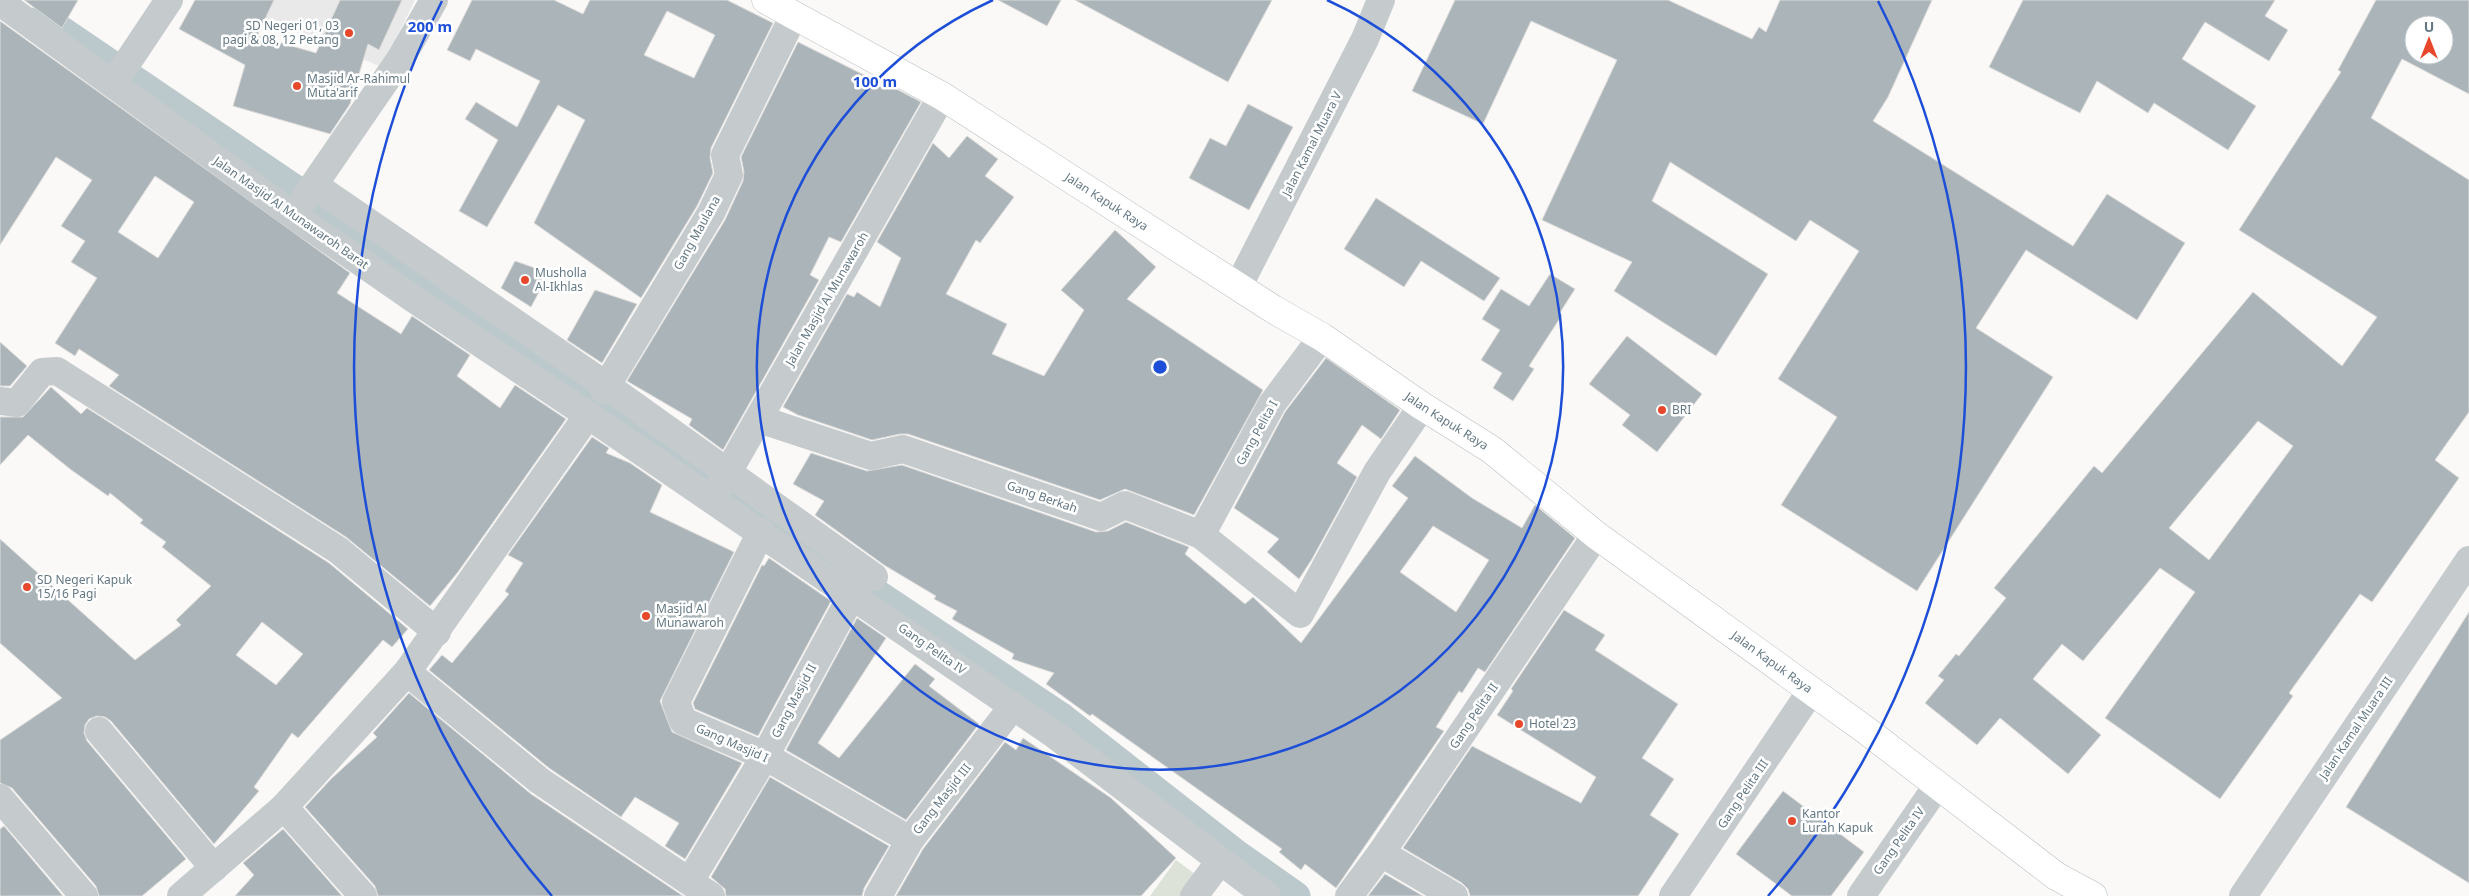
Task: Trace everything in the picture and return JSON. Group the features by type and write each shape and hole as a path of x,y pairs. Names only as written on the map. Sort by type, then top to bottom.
{"main road":[{"name":"Jalan Kapuk Raya","path":"766,0 942,96 1322,337 1422,406 1492,450 1596,536 1811,691 2056,876 2093,896"}],"street":[{"path":"119,75 169,0"},
{"path":"434,0 402,58 305,198 425,284 606,388 719,487 874,577"},
{"name":"Jalan Kamal Muara V","path":"1238,285 1365,39 1381,0"},
{"name":"Jalan Masjid Al Munawaroh Barat","path":"0,2 119,75 305,198 425,284 588,415"},
{"name":"Gang Maulana","path":"606,388 711,213 728,175 724,155 794,15"},
{"name":"Jalan Masjid Al Munawaroh","path":"719,487 942,96"},
{"name":"Gang Pelita I","path":"1202,535 1272,404 1322,337"},
{"path":"0,401 17,403 42,372 56,371 338,550 437,632"},
{"name":"Gang Berkah","path":"759,419 871,456 902,449 1101,517 1125,505 1202,535 1300,614 1377,472 1422,406"},
{"path":"181,896 284,807 407,672 588,415"},
{"name":"Gang Pelita IV","path":"588,415 719,487 761,532 851,597 886,618 1013,706 1267,896"},
{"name":"Gang Masjid I","path":"761,532 676,702 683,721 765,756 910,840"},
{"name":"Gang Pelita II","path":"1349,896 1381,853 1596,536"},
{"name":"Jalan Kamal Muara III","path":"2243,896 2469,560"},
{"name":"Gang Masjid II","path":"701,888 765,756 851,597"},
{"path":"407,672 540,781 701,888"},
{"name":"Gang Pelita III","path":"1673,896 1811,691"},
{"name":"Gang Masjid III","path":"878,896 910,840 1013,706"},
{"path":"99,731 214,868"},
{"name":"Gang Pelita IV","path":"1861,896 1937,786"},
{"path":"0,798 84,896"},
{"path":"284,807 363,896"},
{"path":"1381,853 1454,896"},
{"path":"1194,896 1220,861"}],"shaded area":[{"name":"SD Negeri 01, 03 pagi & 08, 12 Petang","path":"217,0 415,0 382,67"},
{"path":"1176,860 1199,877 1185,896 1150,896"}],"building":[{"path":"24,0 78,0 62,28"},
{"path":"195,0 274,0 257,36 316,53 340,0 402,0 379,50 368,44 350,104 330,134 233,106 245,65 179,29"},
{"path":"472,0 554,0 583,14 590,0 727,0 773,23 711,148 710,158 713,173 697,206 641,298 534,223 585,120 558,105 487,227 459,211 498,140 465,119 476,102 517,127 540,81 476,49 470,61 447,50","holes":["667,11 715,35 694,78 644,55"]},
{"path":"998,0 1061,0 1047,26"},
{"path":"1075,0 1272,0 1228,82"},
{"path":"1455,0 1668,0 1752,39 1759,27 1766,32 1780,0 1932,0 1888,97 1873,121 2073,246 2107,194 2185,243 2137,320 2026,250 1976,328 2053,377 1917,591 1781,505 1837,417 1778,379 1859,251 1810,220 1796,241 1670,162 1652,201 1768,274 1716,356 1614,291 1632,262 1542,220 1617,60 1531,21 1483,124 1412,91"},
{"path":"2023,0 2275,0 2265,16 2288,30 2269,61 2205,22 2182,59 2256,106 2228,150 2154,103 2148,113 2097,81 2080,113 1989,67"},
{"path":"2376,0 2469,0 2469,94 2413,65 2454,65 2454,15 2404,15 2404,60 2402,59 2371,118 2469,180 2469,412 2435,460 2459,478 2372,602 2360,594 2289,693 2293,696 2220,799 2105,718 2195,592 2160,568 2083,661 2062,644 2033,679 2101,735 2068,774 2000,718 1977,745 1925,703 1944,680 1938,676 1956,654 1959,656 2006,598 1994,588 2094,466 2102,473 2253,292 2342,366 2377,317 2239,230 2341,72 2338,70","holes":["2258,421 2293,446 2209,560 2169,528"]},
{"path":"0,21 350,273 337,293 401,334 412,316 470,355 457,376 500,408 515,385 566,419 458,572 430,606 346,537 109,386 119,375 79,349 75,356 55,343 97,278 71,262 85,241 61,226 92,180 56,157 0,245","holes":["155,176 194,202 158,258 118,232"]},
{"path":"798,42 866,76 882,88 885,83 921,102 841,242 829,237 810,275 819,280 723,450 689,425 692,419 627,381 725,220 743,181 744,172 741,157"},
{"path":"1248,104 1293,127 1249,210 1189,178 1210,138 1226,146"},
{"path":"967,136 998,159 985,176 1014,197 980,243 976,240 946,294 1007,324 992,354 1044,376 1084,310 1061,290 1115,230 1156,267 1127,299 1263,390 1194,515 1125,489 1100,500 908,434 872,440 798,415 783,407 847,294 854,297 857,292 880,307 901,258 877,242 933,143 949,158"},
{"path":"1376,198 1500,278 1484,301 1421,261 1404,287 1344,249"},
{"name":"Musholla Al-Ikhlas","path":"515,261 549,273 531,307 501,288"},
{"path":"1550,274 1575,289 1559,314 1562,315 1529,366 1534,369 1513,401 1493,388 1502,373 1481,360 1500,330 1482,319 1501,289 1529,306"},
{"path":"595,290 637,304 602,363 567,340"},
{"path":"1627,336 1702,394 1657,452 1622,425 1630,415 1589,384"},
{"path":"0,342 27,366 10,386 0,386"},
{"path":"1326,358 1400,410 1381,439 1362,425 1337,463 1357,477 1299,579 1267,552 1279,539 1234,508 1285,412"},
{"path":"51,387 81,414 87,408 329,563 408,629 392,647 383,640 298,738 292,733 254,787 259,791 214,844 111,721 105,717 97,716 89,719 85,725 84,733 87,741 186,859 142,896 99,896 96,886 12,788 0,783 0,740 62,698 0,643 0,539 135,660 181,625 176,620 211,586 162,547 166,542 140,523 143,520 110,493 108,496 70,469 28,435 0,465 0,417 23,417","holes":["262,622 303,654 276,685 236,655"]},
{"path":"592,437 609,448 606,453 630,463 662,485 650,512 734,552 660,701 672,732 742,763 685,859 665,846 679,823 635,797 621,817 549,768 429,670 442,655 452,663 509,594 505,591 523,563 508,555"},
{"path":"811,453 867,471 902,465 1096,532 1108,531 1126,522 1189,547 1185,554 1245,604 1253,597 1301,643 1408,498 1392,486 1415,456 1472,498 1522,528 1535,505 1575,538 1485,672 1478,668 1462,693 1459,691 1436,727 1444,731 1336,888 1305,864 1301,870 1279,852 1282,849 1092,714 1090,716 1046,684 1054,673 1012,659 1014,654 952,619 957,611 934,599 936,596 884,565 815,515 824,501 793,484","holes":["1433,526 1489,560 1456,612 1400,572"]},
{"path":"769,558 831,601 758,736 695,709 693,703 762,565 764,566"},
{"path":"1564,610 1605,635 1595,650 1678,704 1642,758 1674,779 1650,815 1679,834 1638,896 1470,896 1468,889 1462,883 1403,848 1472,746 1581,803 1596,777 1497,715 1513,691 1511,689"},
{"path":"2469,612 2469,883 2346,807"},
{"path":"857,618 886,638 818,743 839,758 915,664 935,679 929,686 979,724 906,820 786,750"},
{"path":"409,693 531,794 683,896 378,896 375,886 305,807 331,779 377,737 373,733"},
{"path":"1023,738 1111,798 1176,858 1141,896 896,896 923,849 1005,742 1016,750"},
{"path":"770,777 889,846 864,888 862,896 726,896 725,889 711,877"},
{"name":"Kantor Lurah Kapuk","path":"1783,791 1864,852 1831,896 1792,896 1736,854"},
{"path":"4,826 63,896 0,896 0,829"},
{"path":"283,829 342,896 235,896 254,875 243,863"},
{"path":"1385,874 1423,896 1368,896"}],"waterway":[{"path":"43,18 351,227 702,477 1060,716 1235,853 1296,896"}],"place":[{"name":"SD Negeri 01, 03 pagi & 08, 12 Petang","path":"349,33"},
{"name":"Masjid Ar-Rahimul Muta'arif","path":"297,86"},
{"name":"Musholla Al-Ikhlas","path":"525,280"},
{"name":"BRI","path":"1662,410"},
{"name":"SD Negeri Kapuk 15/16 Pagi","path":"27,587"},
{"name":"Masjid Al Munawaroh","path":"646,616"},
{"name":"Hotel 23","path":"1519,724"},
{"name":"Kantor Lurah Kapuk","path":"1792,821"}]}
